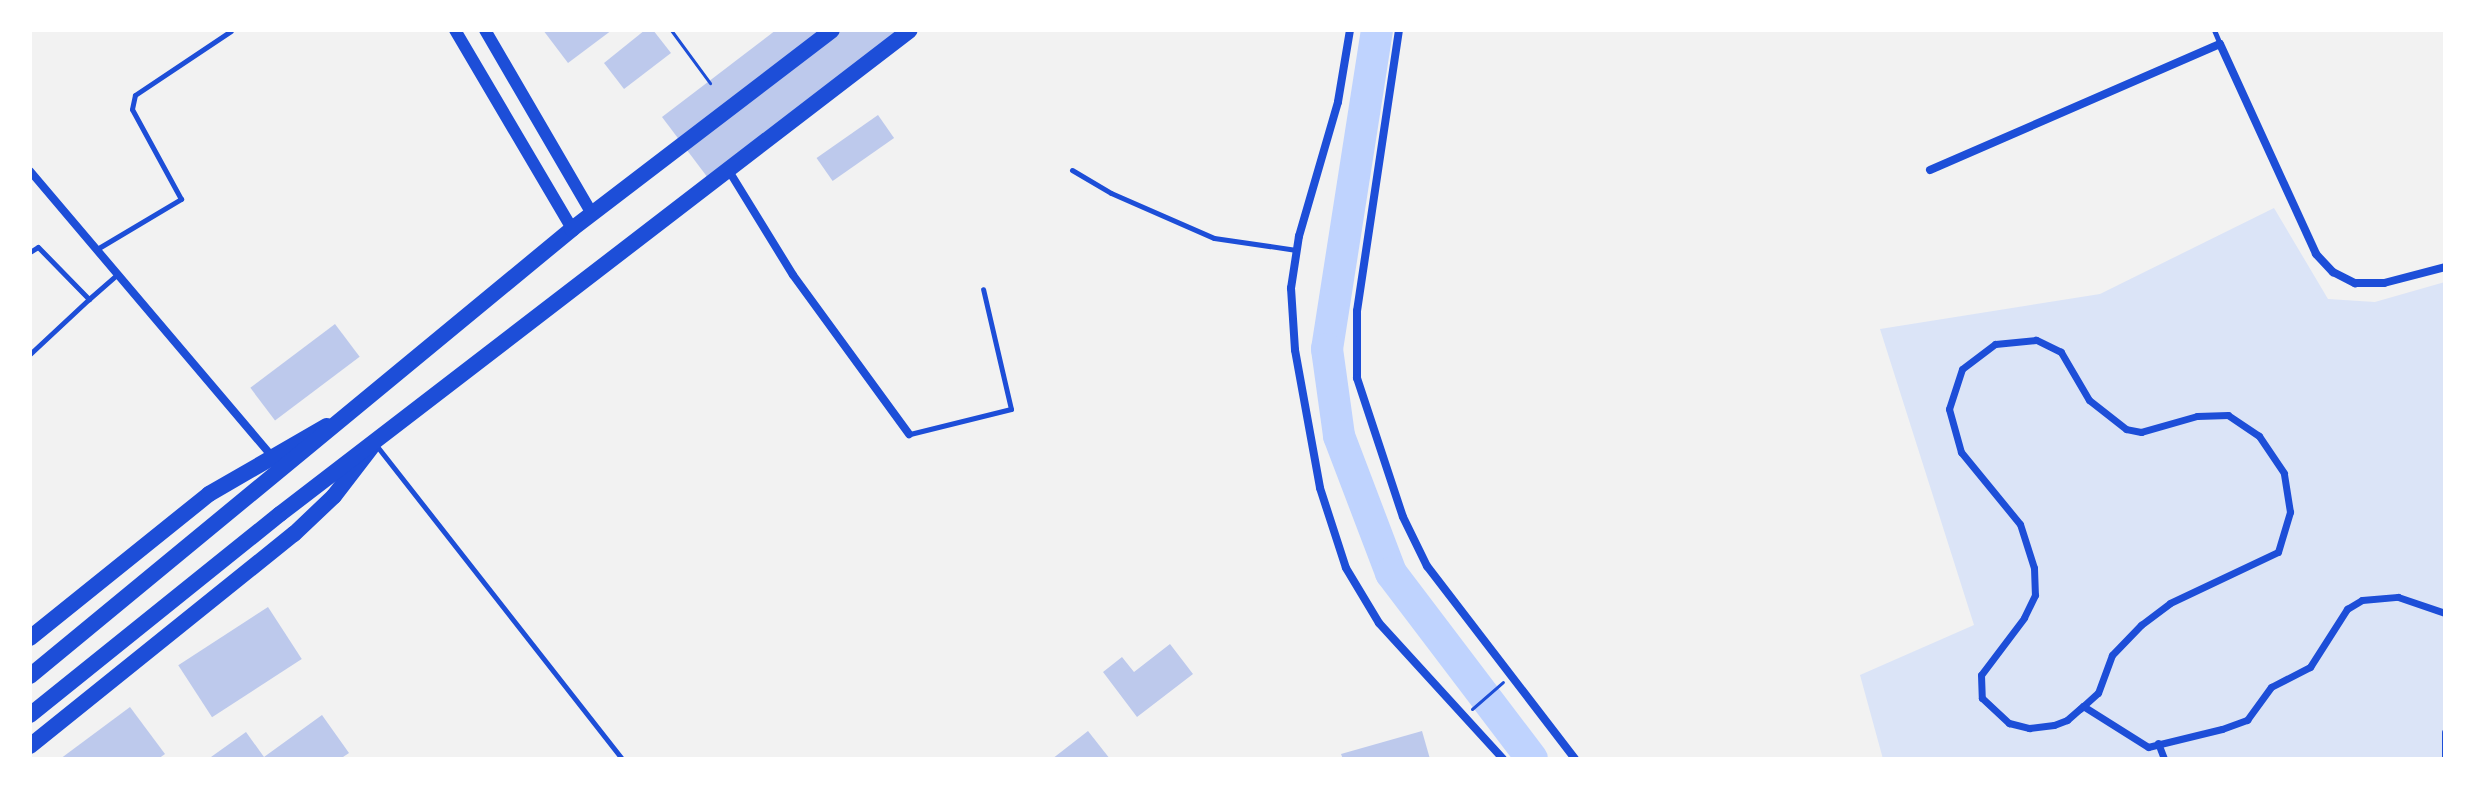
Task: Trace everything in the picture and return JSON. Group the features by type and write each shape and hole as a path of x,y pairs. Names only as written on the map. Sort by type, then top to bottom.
{"main road":[{"path":"30,676 572,229 832,30"},
{"path":"30,715 910,30"},
{"path":"30,638 209,494 346,416"},
{"path":"30,746 294,534 334,496 373,446"}],"street":[{"path":"455,30 572,229"},
{"path":"485,30 592,214"},
{"path":"1350,30 1338,102 1296,250 1291,319 1300,388 1324,503 1346,568 1398,648 1466,714 1503,759"},
{"path":"1399,30 1357,311 1357,378 1414,543 1575,759"},
{"path":"1930,170 2220,44 2316,254 2333,272 2355,283 2384,283 2445,267"},
{"path":"30,171 272,456"},
{"path":"729,171 793,275 909,434"},
{"path":"2080,709 2098,693 2112,655 2141,625 2170,603 2278,552 2290,512 2284,473 2259,436 2228,415 2197,416 2141,432 2126,429 2098,411 2061,352 2036,340 1995,344 1962,369 1950,397 1950,420 1961,452 2020,524 2034,568 2035,595 2024,618 1984,665 1982,698 2009,723 2029,728 2067,720 2080,709 2090,709 2148,747 2247,720 2271,687 2310,667 2347,609 2362,600 2398,597 2445,613"},
{"path":"2445,732 2445,759"},
{"path":"2158,743 2164,759"}],"lane":[{"path":"2214,30 2220,44"},
{"path":"97,249 181,199 132,109 135,95 231,31"},
{"path":"1072,170 1111,193 1214,238 1296,250"},
{"path":"30,252 38,247 89,299"},
{"path":"30,354 118,275"},
{"path":"909,434 1011,409 983,289"},
{"path":"373,446 622,759"}],"path":[{"path":"671,30 710,83"},
{"path":"1466,714 1510,675"}],"shaded area":[{"path":"2274,208 2328,299 2375,302 2445,282 2445,759 1883,759 1860,675 1974,625 1880,329 2100,294"}],"building":[{"path":"543,30 612,30 568,63"},
{"path":"645,30 653,30 671,53 624,89 604,63"},
{"path":"776,30 903,30 708,178 662,117"},
{"path":"878,115 894,138 833,181 817,158"},
{"path":"335,324 360,357 275,421 250,388"},
{"path":"268,607 302,659 212,717 178,665"},
{"path":"1170,644 1193,674 1137,717 1103,672 1122,657 1134,672"},
{"path":"130,707 165,754 158,759 60,759"},
{"path":"322,715 349,753 340,759 211,757 246,732 264,757"},
{"path":"1088,731 1110,759 1052,759"},
{"path":"1422,731 1430,759 1343,759 1341,754"}],"waterway":[{"path":"1377,30 1327,349 1339,436 1391,573 1532,759"}]}
